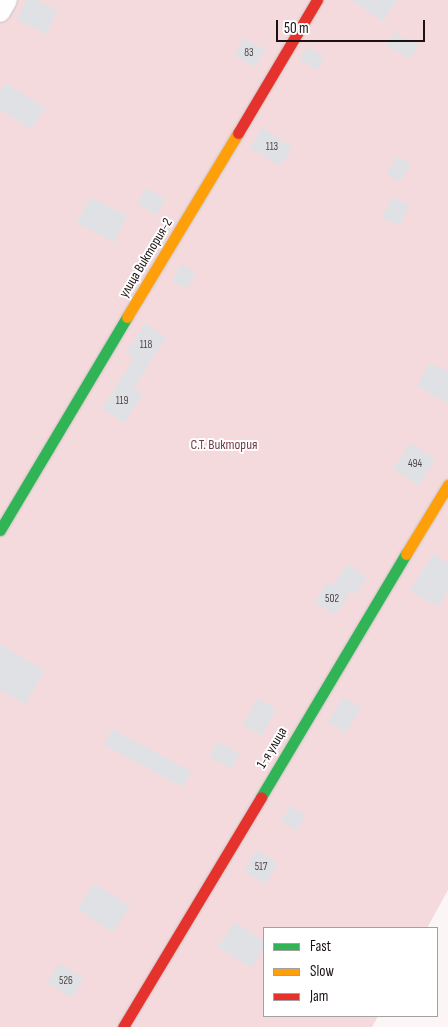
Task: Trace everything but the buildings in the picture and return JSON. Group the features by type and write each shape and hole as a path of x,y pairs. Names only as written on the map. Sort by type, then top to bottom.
{"street":[{"path":"0,12 7,0"},
{"name":"улица Виктория-2","path":"0,530 317,0"},
{"name":"1-я улица","path":"123,1027 448,485"}],"green space":[{"name":"С.Т. Виктория","path":"0,0 448,0 448,890 428,927 263,927 263,1017 377,1017 372,1027 0,1027"}],"traffic: fast":[{"path":"0,530 127,317"},
{"path":"261,797 406,554"}],"traffic: slow":[{"path":"127,317 238,133"},
{"path":"406,554 448,485"}],"traffic: jam":[{"path":"238,133 317,0"},
{"path":"123,1027 261,797"}]}
